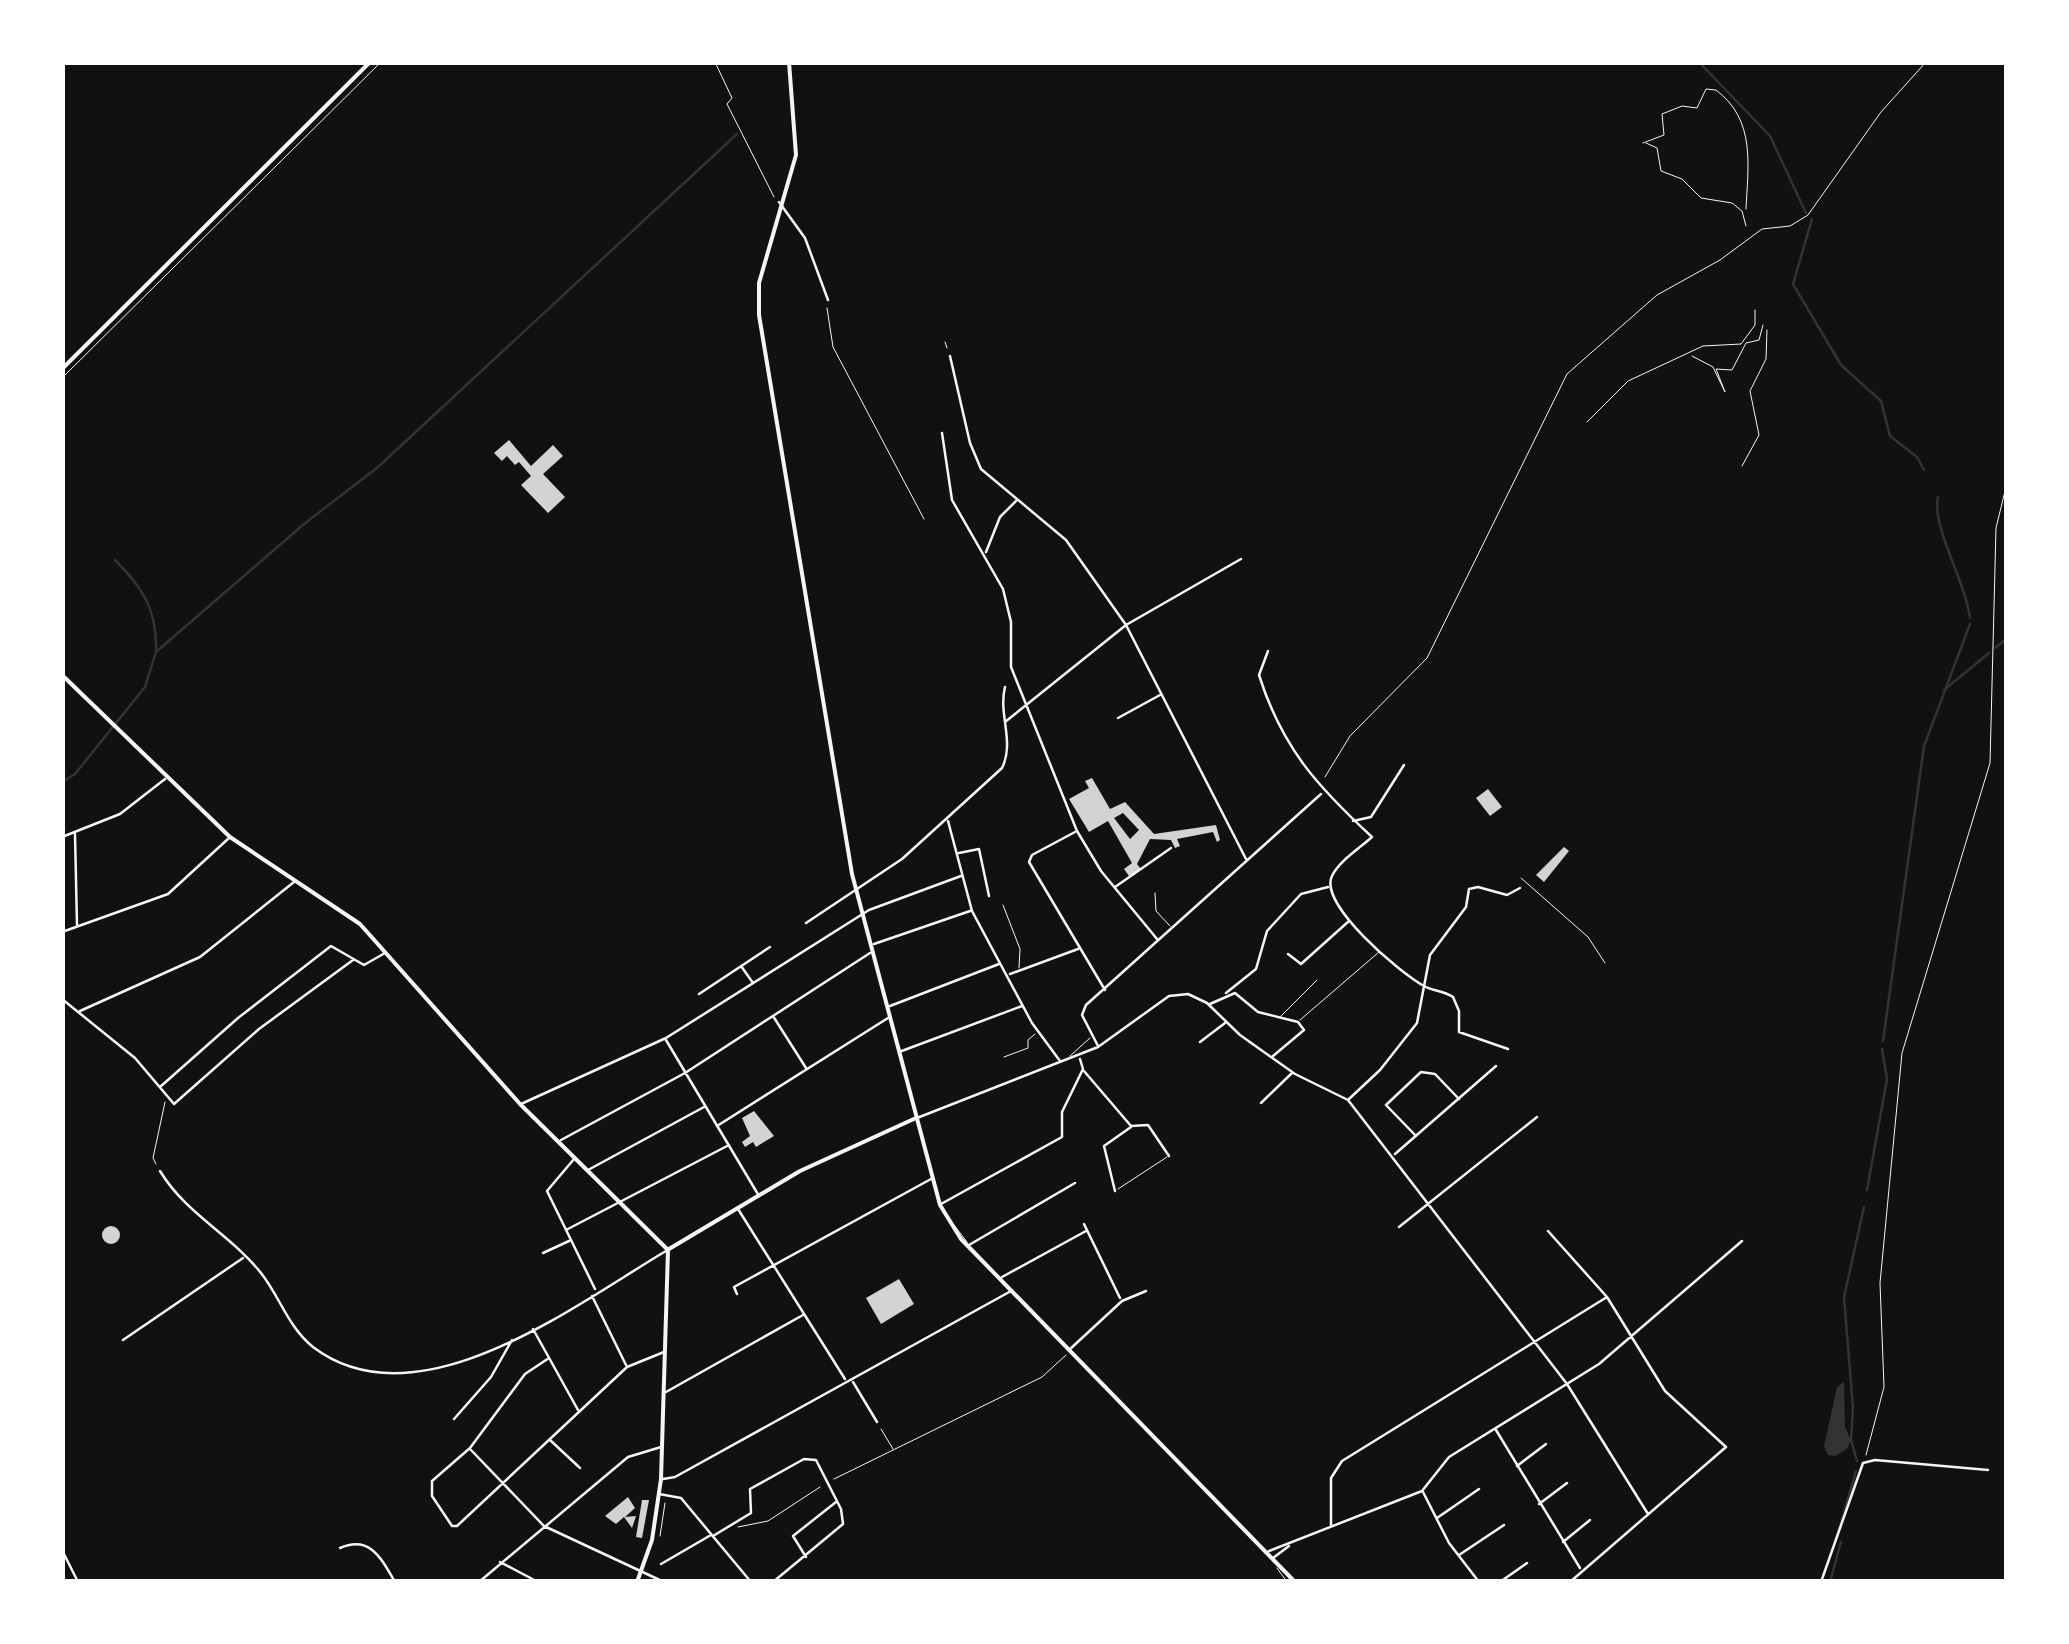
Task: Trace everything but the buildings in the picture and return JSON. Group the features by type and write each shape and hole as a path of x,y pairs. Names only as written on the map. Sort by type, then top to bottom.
{"street":[{"path":"62,369 370,62"},
{"path":"790,62 796,137 794,164 780,202 757,300 856,891 940,1205 968,1246 1295,1582"},
{"path":"780,202 804,238 828,300"},
{"path":"950,356 970,444 981,469 1066,540 1126,625 1246,859"},
{"path":"942,434 952,500 986,554 1009,610 1012,667 1077,831 1114,888 1157,939"},
{"path":"986,554 1000,517 1018,499"},
{"path":"1004,724 1126,625 1242,558"},
{"path":"1268,652 1258,671 1276,720 1322,792 1372,838 1333,874 1329,887 1336,905 1380,952 1424,986 1453,997 1460,1011 1459,1032 1508,1049"},
{"path":"62,674 230,837 360,924 493,1076 668,1250 661,1479 651,1545 637,1582"},
{"path":"806,923 856,891 948,820 1002,768 1009,750 1004,724 1005,687"},
{"path":"1118,718 1162,695"},
{"path":"1352,821 1371,817 1404,765"},
{"path":"62,837 120,814 166,779"},
{"path":"1098,1047 1083,1010 1170,926 1322,792"},
{"path":"948,820 972,910 1038,1032 1061,1063"},
{"path":"1077,831 1032,855 1029,862 1104,990"},
{"path":"75,832 76,927"},
{"path":"62,932 168,894 230,837"},
{"path":"1114,888 1171,848"},
{"path":"958,854 979,850 989,896"},
{"path":"520,1104 666,1038 862,915 962,876"},
{"path":"79,1012 200,957 295,881"},
{"path":"1210,1005 1256,969 1267,930 1301,894 1329,887"},
{"path":"1348,1100 1410,1034 1420,1016 1430,955 1466,907 1469,889 1478,887 1507,895 1520,888"},
{"path":"870,945 972,910"},
{"path":"1288,954 1301,964 1350,920"},
{"path":"160,1087 238,1018 331,946 367,965 386,952"},
{"path":"699,994 770,947"},
{"path":"1007,975 1079,949"},
{"path":"557,1142 686,1073 872,953"},
{"path":"62,999 135,1058 174,1104 259,1030 353,960"},
{"path":"886,1007 1000,964"},
{"path":"741,966 754,984"},
{"path":"1226,993 1244,997 1258,1012 1298,1022 1304,1030 1272,1057"},
{"path":"160,1171 182,1204 261,1273 304,1338 345,1364 389,1372 448,1367 467,1363 594,1294 811,1165 916,1118 1080,1056 1169,996 1188,994 1210,1005 1226,1022 1293,1072 1348,1100 1567,1384 1648,1514"},
{"path":"898,1052 1024,1006"},
{"path":"774,1016 807,1069"},
{"path":"718,1126 890,1018"},
{"path":"1200,1042 1226,1022"},
{"path":"666,1038 758,1196"},
{"path":"1080,1056 1083,1070 1106,1102 1131,1126"},
{"path":"1393,1156 1496,1066"},
{"path":"940,1205 1062,1138 1062,1112 1083,1070"},
{"path":"1261,1103 1293,1072"},
{"path":"1416,1136 1386,1105 1422,1072 1436,1074 1459,1099"},
{"path":"588,1170 706,1107"},
{"path":"1399,1227 1536,1119"},
{"path":"1115,1191 1104,1146 1131,1126 1148,1125 1169,1156"},
{"path":"566,1230 729,1145"},
{"path":"575,1158 546,1191 626,1367"},
{"path":"737,1294 734,1287 932,1178"},
{"path":"968,1246 1075,1183"},
{"path":"737,1208 846,1381"},
{"path":"1084,1224 1122,1301"},
{"path":"1000,1278 1086,1231"},
{"path":"1548,1232 1607,1297 1664,1391 1726,1448 1570,1582"},
{"path":"543,1253 570,1240"},
{"path":"1267,1552 1422,1491 1448,1457 1599,1364 1742,1241"},
{"path":"122,1340 244,1257"},
{"path":"661,1479 674,1477 846,1381 853,1381 1012,1290"},
{"path":"1069,1350 1122,1301 1146,1291"},
{"path":"1331,1528 1331,1478 1342,1460 1607,1297"},
{"path":"664,1393 804,1314"},
{"path":"532,1328 578,1411"},
{"path":"454,1419 491,1377 513,1339"},
{"path":"550,1358 525,1374 470,1448 432,1481 432,1496 447,1523 457,1526 626,1367 666,1352"},
{"path":"853,1381 877,1422"},
{"path":"1495,1429 1537,1505 1581,1571"},
{"path":"549,1440 580,1468"},
{"path":"1516,1466 1546,1444"},
{"path":"479,1582 628,1457 662,1447"},
{"path":"470,1448 544,1526 664,1582"},
{"path":"661,1564 751,1512 750,1489 804,1459 816,1460 837,1501 842,1526 773,1582"},
{"path":"1821,1582 1863,1463 1875,1460 1988,1470"},
{"path":"1537,1505 1567,1483"},
{"path":"1436,1518 1479,1489"},
{"path":"1422,1491 1458,1556 1478,1582"},
{"path":"659,1494 681,1498 751,1582"},
{"path":"806,1557 793,1536 837,1501"},
{"path":"1562,1543 1590,1520"},
{"path":"1458,1556 1504,1525"},
{"path":"1273,1559 1294,1542"},
{"path":"340,1548 359,1543 373,1549 394,1582"},
{"path":"62,1550 78,1582"},
{"path":"500,1562 538,1582"},
{"path":"1500,1582 1527,1563"}],"lane":[{"path":"1322,783 1322,792"},
{"path":"1521,878 1588,937 1606,963"},
{"path":"1155,893 1156,910 1170,926"},
{"path":"1003,905 1020,949 1019,971"},
{"path":"1298,1022 1380,952"},
{"path":"1279,1018 1317,980"},
{"path":"1004,1057 1028,1048 1028,1040 1038,1032"},
{"path":"1069,1060 1082,1041 1094,1037"},
{"path":"1115,1191 1169,1156"},
{"path":"1273,1559 1288,1582"}],"path":[{"path":"62,378 381,62"},
{"path":"715,62 732,98 727,104 741,137 780,202"},
{"path":"1322,783 1350,736 1427,658 1567,374 1677,282 1720,260 1762,228 1800,222 1881,112 1926,62"},
{"path":"1746,209 1749,139 1734,108 1716,90 1706,90 1698,108 1682,106 1662,114 1664,136 1643,142 1657,148 1662,170 1682,179 1701,198 1737,207 1746,226"},
{"path":"828,300 833,346 924,519"},
{"path":"1587,422 1619,386 1703,346 1741,344 1755,325 1755,310"},
{"path":"1689,355 1713,367 1724,392 1716,369 1732,370 1746,342 1759,340 1763,325"},
{"path":"1742,466 1759,435 1750,391 1766,359 1767,330"},
{"path":"945,342 950,356"},
{"path":"1863,1463 1880,1416 1884,1387 1880,1284 1902,1053 1990,763 1996,528 2006,487"},
{"path":"160,1171 153,1158 167,1095"},
{"path":"737,1528 768,1521 828,1482 1042,1377 1069,1350"},
{"path":"877,1422 893,1449"}],"shaded area":[{"path":"1844,1382 1845,1427 1851,1440 1847,1449 1835,1456 1828,1455 1824,1446 1837,1387"}],"waterway":[{"path":"1699,62 1770,136 1806,213"},
{"path":"62,782 75,774 145,687 156,652 304,524 378,467 737,134"},
{"path":"1812,219 1793,284 1841,365 1881,401 1890,436 1917,457 1924,470"},
{"path":"1938,497 1939,523 1970,618"},
{"path":"115,560 146,600 154,623 156,650"},
{"path":"1883,1041 1924,746 1970,624"},
{"path":"1995,648 2006,639"},
{"path":"1944,690 1989,653"},
{"path":"1867,1190 1887,1079 1882,1049"},
{"path":"1857,1461 1851,1440 1853,1408 1844,1297 1864,1207"},
{"path":"1837,1536 1856,1471"},
{"path":"1830,1582 1841,1542"}]}
